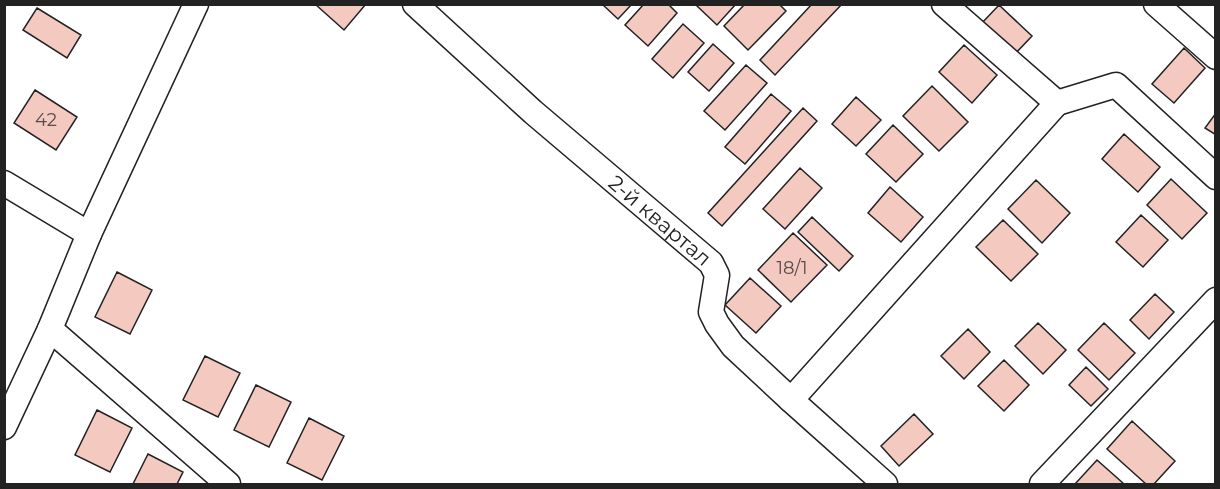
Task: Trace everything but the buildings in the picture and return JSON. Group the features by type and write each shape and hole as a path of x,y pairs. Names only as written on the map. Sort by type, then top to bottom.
{"street":[{"path":"4,427 51,329 89,234 196,4"},
{"name":"2-й квартал","path":"415,4 533,112 711,264 717,275 711,312 734,346 790,400 885,484"},
{"path":"944,4 1057,103"},
{"path":"1156,4 1215,57"},
{"path":"790,400 1057,103 1116,85 1215,177"},
{"path":"4,183 89,234"},
{"path":"1042,484 1215,300"},
{"path":"51,329 228,484"}]}
